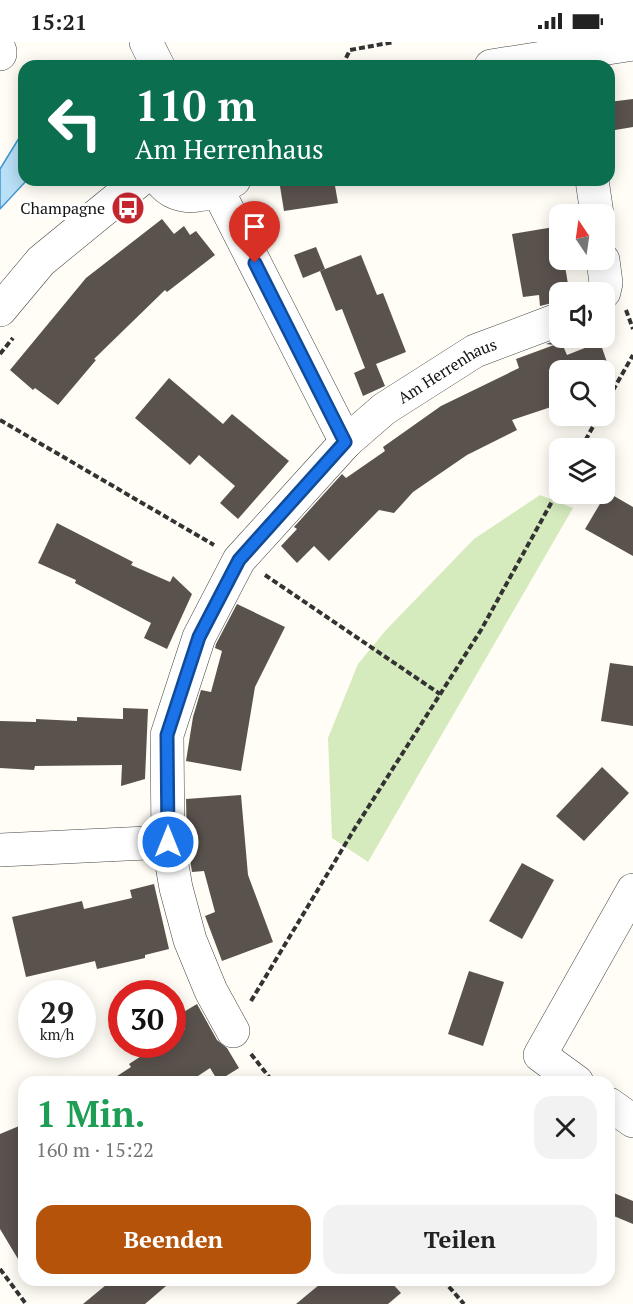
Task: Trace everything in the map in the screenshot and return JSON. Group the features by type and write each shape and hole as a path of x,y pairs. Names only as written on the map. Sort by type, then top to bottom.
{"street":[{"path":"146,42 155,60"},
{"path":"576,60 633,44"},
{"path":"7,323 42,261 133,186"},
{"path":"169,186 189,195 202,196 226,186 345,442"},
{"path":"593,186 596,204"},
{"name":"Am Herrenhaus","path":"233,1031 211,991 190,940 176,888 168,842 167,735 199,637 239,560 345,442 384,409 455,363 516,334 549,323"},
{"path":"0,850 168,842"},
{"path":"570,1076 540,1055 633,891"},
{"path":"615,1108 633,1121"}],"path":[{"path":"345,60 350,50 394,42"},
{"path":"0,354 7,323"},
{"path":"615,387 633,355"},
{"path":"233,1031 355,828 481,630 551,504"},
{"path":"0,1269 26,1304"},
{"path":"448,1286 464,1304"}],"green space":[{"path":"540,495 549,499 549,504 563,504 573,508 368,862 332,838 328,738 358,664 386,630 474,539"}],"water":[{"path":"18,140 18,186 21,186 0,209 0,169"}],"building":[{"path":"633,99 633,127 615,130 615,101"},
{"path":"280,186 335,186 338,203 284,211"},
{"path":"162,219 174,234 184,226 190,235 196,231 215,255 167,292 165,290 94,359 96,360 58,405 35,388 33,390 10,370 86,278"},
{"path":"549,228 549,270 566,270 568,282 549,282 549,304 540,306 539,295 523,297 512,234"},
{"path":"316,247 325,269 303,278 294,255"},
{"path":"361,255 377,295 383,293 406,352 376,364 385,386 363,396 354,373 365,368 342,309 336,311 320,271"},
{"path":"549,347 564,348 567,355 585,348 602,348 606,360 549,360 549,408 512,420 517,430 467,455 413,492 394,513 379,510 329,561 314,546 297,563 281,546 297,529 294,527 342,474 346,478 385,451 383,447 441,406 519,368 516,359"},
{"path":"169,378 223,424 232,414 289,461 238,519 220,503 235,486 199,455 190,465 135,418"},
{"path":"615,497 633,507 633,556 585,529 600,504 615,504"},
{"path":"57,523 133,562 131,565 170,582 173,576 192,594 167,649 144,638 151,623 75,583 76,580 38,563"},
{"path":"237,604 285,627 255,687 241,771 186,761 193,717 201,690 211,692 222,651 215,648 216,644"},
{"path":"610,663 633,666 633,726 601,721"},
{"path":"123,708 148,709 145,779 121,786 122,765 35,766 34,770 0,768 0,721 36,722 36,719 77,721 77,717 123,719"},
{"path":"602,767 629,793 584,841 556,816"},
{"path":"241,795 248,875 273,942 222,961 205,916 215,912 204,871 192,872 187,840 186,799"},
{"path":"522,863 554,880 522,939 489,921"},
{"path":"154,884 169,949 145,955 145,958 97,969 95,961 26,977 12,917 82,901 84,909 132,898 130,890"},
{"path":"469,971 504,982 483,1046 448,1034"},
{"path":"197,1004 217,1040 227,1048 239,1068 226,1076 215,1076 210,1068 198,1076 117,1076 131,1067 129,1064 138,1058 186,1058 186,1011"},
{"path":"18,1126 18,1259 0,1229 0,1134"},
{"path":"615,1194 633,1201 633,1224 615,1216"},
{"path":"105,1286 166,1286 145,1304 83,1304"},
{"path":"318,1286 395,1286 401,1293 388,1304 296,1304"}],"place":[{"name":"Champagne","path":"128,208"}],"route":[{"path":"168,842 167,735 199,637 239,560 345,442 255,263"}]}
